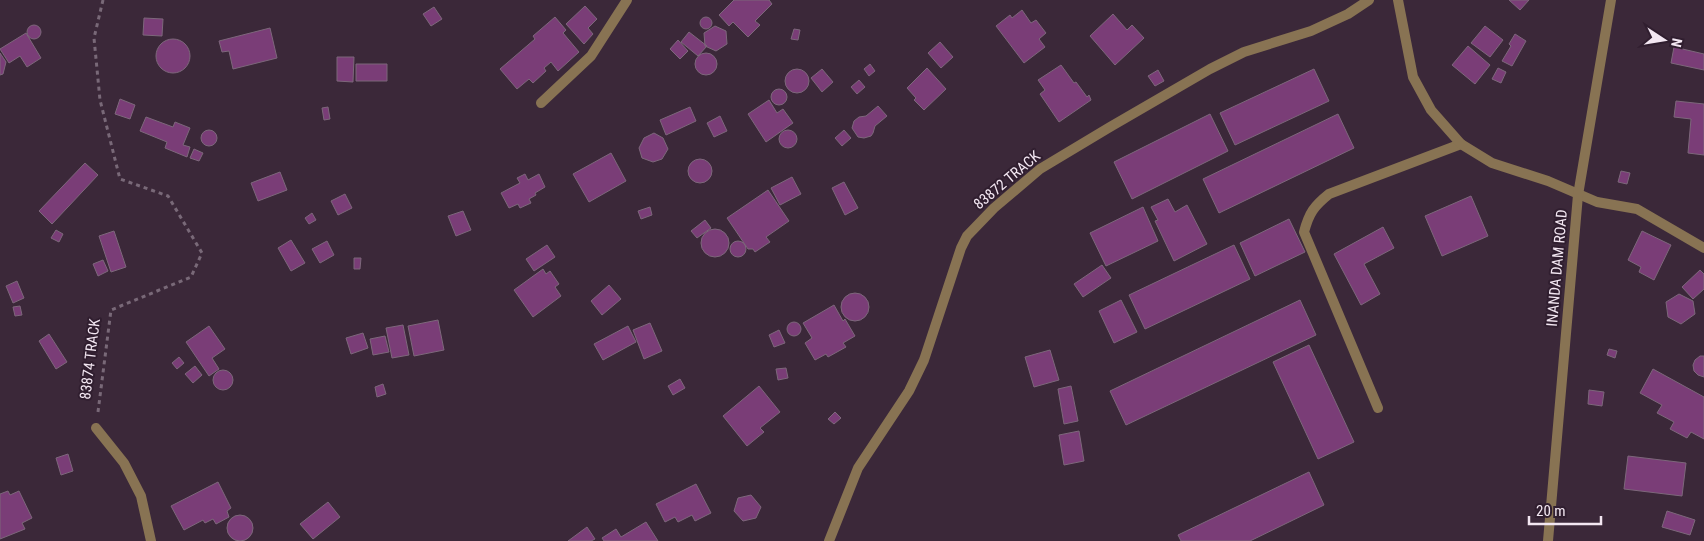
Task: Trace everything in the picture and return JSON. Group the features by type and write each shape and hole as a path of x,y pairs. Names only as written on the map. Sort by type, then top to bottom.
{"street":[{"path":"541,103 591,56 627,0"},
{"name":"83872 TRACK","path":"829,541 858,468 909,391 924,360 960,248 967,236 994,208 1040,169 1210,69 1244,52 1311,31 1348,14 1369,0"},
{"path":"1398,0 1413,77 1432,110 1461,144 1492,163 1548,181 1597,202 1637,210 1704,248"},
{"name":"INANDA DAM ROAD","path":"1548,541 1578,194 1611,0"},
{"path":"1378,408 1304,232 1307,221 1316,204 1329,194 1461,144"},
{"path":"96,428 124,463 140,496 151,541"}],"path":[{"name":"83874 TRACK","path":"96,428 111,310 191,277 202,253 168,196 120,179 99,92 94,38 103,0"}],"building":[{"path":"734,0 769,0 772,4 755,21 760,25 748,37 733,22 729,26 719,15"},
{"path":"1509,0 1529,0 1520,10"},
{"path":"585,6 597,19 588,28 593,34 584,44 566,24"},
{"path":"434,7 442,19 431,26 423,14"},
{"path":"1022,10 1031,23 1036,20 1046,33 1039,39 1045,47 1024,63 996,26 1010,15 1012,18"},
{"path":"1113,14 1127,30 1132,25 1144,38 1115,65 1090,36"},
{"path":"555,17 566,30 563,33 579,52 558,71 551,62 544,68 546,71 533,83 529,79 517,89 500,69 535,39 533,36"},
{"path":"706,17 712,23 706,29 700,23"},
{"path":"144,18 163,19 162,36 143,35"},
{"path":"34,25 39,27 41,32 39,37 34,39 29,37 27,32 29,27"},
{"path":"715,26 726,31 727,44 716,51 705,46 704,33"},
{"path":"1485,26 1503,40 1490,57 1471,43"},
{"path":"270,28 277,58 233,69 229,51 222,52 219,41"},
{"path":"794,29 800,30 798,40 791,39"},
{"path":"689,32 707,46 698,56 681,42"},
{"path":"26,33 41,58 27,67 20,56 9,63 0,49"},
{"path":"1515,34 1526,41 1512,66 1502,61 1511,46 1509,44"},
{"path":"173,39 185,44 190,56 185,68 173,73 161,68 156,56 161,44"},
{"path":"678,40 688,51 680,59 670,49"},
{"path":"940,42 953,57 941,68 928,53"},
{"path":"1468,46 1490,65 1475,84 1452,65"},
{"path":"1674,47 1704,54 1704,70 1671,63"},
{"path":"0,53 6,62 3,74 0,75"},
{"path":"706,53 714,56 717,64 714,72 706,75 698,72 695,64 698,56"},
{"path":"337,57 354,57 353,82 337,81"},
{"path":"356,64 387,64 387,81 356,81"},
{"path":"870,64 875,71 869,76 864,69"},
{"path":"1061,65 1074,83 1076,82 1087,97 1089,95 1091,100 1059,122 1040,94 1045,90 1038,80"},
{"path":"927,68 946,89 924,110 914,100 916,98 907,88"},
{"path":"1498,68 1506,72 1501,83 1492,79"},
{"path":"797,69 805,73 809,81 805,89 797,93 789,89 785,81 789,73"},
{"path":"822,69 833,82 822,92 811,78"},
{"path":"1314,69 1329,101 1235,145 1220,113"},
{"path":"1158,70 1164,81 1155,86 1148,76"},
{"path":"859,80 865,87 857,94 851,87"},
{"path":"779,89 787,97 779,105 771,97"},
{"path":"120,99 135,105 130,119 115,114"},
{"path":"769,100 777,113 783,109 793,123 766,142 748,114"},
{"path":"1676,101 1704,104 1704,155 1688,153 1691,119 1674,117"},
{"path":"878,106 887,116 875,126 871,136 858,137 852,128 854,121 859,117 866,116"},
{"path":"328,107 330,119 324,120 322,108"},
{"path":"690,107 696,121 666,135 660,120"},
{"path":"1210,114 1228,151 1132,199 1114,162"},
{"path":"1338,114 1354,148 1219,213 1203,179"},
{"path":"720,116 727,131 714,137 707,123"},
{"path":"146,117 173,127 175,122 190,128 183,145 190,147 187,157 165,148 167,142 140,131"},
{"path":"206,130 212,130 217,135 215,144 206,146 201,141 201,135"},
{"path":"788,130 794,133 797,139 794,145 788,148 782,145 779,139 782,133"},
{"path":"844,130 851,138 842,146 835,138"},
{"path":"654,133 663,138 668,149 662,159 653,162 642,158 639,148 644,138"},
{"path":"194,149 203,153 199,161 190,158"},
{"path":"611,153 626,181 589,202 573,174"},
{"path":"700,159 708,163 712,171 708,179 700,183 692,179 688,171 692,163"},
{"path":"85,163 98,175 52,224 39,211"},
{"path":"1621,171 1630,173 1627,184 1618,182"},
{"path":"280,172 287,190 258,201 251,183"},
{"path":"525,174 528,180 539,174 545,187 529,199 531,203 520,208 518,204 509,208 501,193 520,183 517,178"},
{"path":"792,177 801,194 780,205 771,188"},
{"path":"844,182 858,208 845,215 832,188"},
{"path":"768,190 789,221 766,237 770,242 755,252 753,249 748,249 727,218"},
{"path":"345,194 352,208 338,215 331,201"},
{"path":"1471,196 1488,236 1442,256 1425,216"},
{"path":"1168,199 1175,212 1187,205 1207,244 1174,261 1155,221 1158,220 1151,207"},
{"path":"650,207 652,215 641,219 638,211"},
{"path":"1143,207 1158,241 1106,266 1090,233"},
{"path":"463,211 471,230 456,236 448,216"},
{"path":"312,213 316,220 309,224 305,218"},
{"path":"1289,219 1305,252 1255,276 1240,243"},
{"path":"705,220 711,228 697,238 691,231"},
{"path":"1383,227 1394,248 1364,264 1380,294 1361,305 1334,254"},
{"path":"715,229 725,233 729,243 725,253 715,257 705,253 701,243 705,233"},
{"path":"56,230 63,234 59,242 51,238"},
{"path":"114,231 126,267 111,272 99,236"},
{"path":"1642,231 1671,245 1654,280 1639,272 1641,267 1628,260"},
{"path":"291,240 305,263 291,271 278,248"},
{"path":"327,241 334,255 320,263 312,249"},
{"path":"735,241 741,241 746,246 744,255 735,257 730,252 730,246"},
{"path":"547,245 555,257 534,271 526,259"},
{"path":"1234,245 1250,279 1145,329 1129,295"},
{"path":"354,258 361,258 360,269 354,269"},
{"path":"103,260 108,271 98,276 93,264"},
{"path":"1102,265 1111,278 1083,297 1074,284"},
{"path":"543,269 546,274 550,271 559,284 555,287 561,296 533,317 514,290"},
{"path":"1700,270 1704,274 1704,289 1693,299 1682,287"},
{"path":"17,281 24,298 13,303 6,286"},
{"path":"609,285 621,299 602,315 591,301"},
{"path":"855,293 865,297 869,307 865,317 855,321 845,317 841,307 845,297"},
{"path":"1679,294 1693,301 1695,314 1681,324 1668,317 1666,302"},
{"path":"1121,300 1137,332 1114,343 1099,311"},
{"path":"1300,300 1316,335 1126,425 1110,391"},
{"path":"834,305 843,321 845,319 855,336 843,343 846,347 828,357 826,354 815,360 805,343 812,338 803,323"},
{"path":"20,306 22,315 15,316 13,307"},
{"path":"438,320 444,350 414,356 408,326"},
{"path":"791,322 797,322 801,329 797,336 791,336 787,332 787,326"},
{"path":"650,323 662,351 644,359 633,330"},
{"path":"403,325 409,355 392,358 386,328"},
{"path":"209,326 225,349 212,358 219,369 209,376 186,342"},
{"path":"628,326 636,342 603,360 594,344"},
{"path":"779,330 785,343 774,347 769,335"},
{"path":"363,333 368,348 351,354 346,338"},
{"path":"49,334 67,362 56,369 39,341"},
{"path":"385,336 389,352 373,355 370,339"},
{"path":"1309,345 1354,442 1318,459 1273,362"},
{"path":"1609,349 1617,351 1615,358 1607,355"},
{"path":"1050,350 1059,380 1034,387 1025,357"},
{"path":"1700,356 1704,356 1704,377 1694,371 1693,365 1695,360"},
{"path":"179,357 184,363 177,369 172,363"},
{"path":"195,366 202,375 193,383 185,374"},
{"path":"786,368 788,378 778,380 776,369"},
{"path":"1653,369 1704,397 1704,439 1691,432 1687,438 1670,429 1674,422 1657,413 1662,405 1640,393"},
{"path":"223,370 230,373 233,380 230,387 223,390 216,387 213,380 216,373"},
{"path":"680,379 685,388 673,395 668,386"},
{"path":"383,384 386,394 377,397 375,387"},
{"path":"759,386 780,412 760,428 764,432 747,446 723,416"},
{"path":"1071,386 1078,421 1064,424 1058,389"},
{"path":"1589,390 1604,392 1602,406 1588,404"},
{"path":"835,412 841,418 834,424 828,419"},
{"path":"1079,431 1084,461 1064,465 1059,435"},
{"path":"68,454 73,471 61,475 56,458"},
{"path":"1628,456 1686,463 1682,496 1624,489"},
{"path":"1309,472 1324,505 1250,541 1181,541 1178,535"},
{"path":"218,482 231,508 227,511 229,517 216,524 213,519 205,523 203,520 184,530 171,506"},
{"path":"696,484 711,513 695,521 692,515 678,522 675,517 665,522 656,504"},
{"path":"8,491 10,495 19,491 32,518 22,523 25,529 0,539 0,494"},
{"path":"751,495 761,507 756,518 743,521 734,511 738,498"},
{"path":"328,502 340,517 313,539 300,524"},
{"path":"1667,511 1695,520 1690,535 1662,527"},
{"path":"240,515 249,519 253,528 249,537 240,541 231,537 227,528 231,519"},
{"path":"646,522 658,541 604,541 602,538 616,529 621,537"},
{"path":"587,527 595,539 591,541 568,541"}]}
